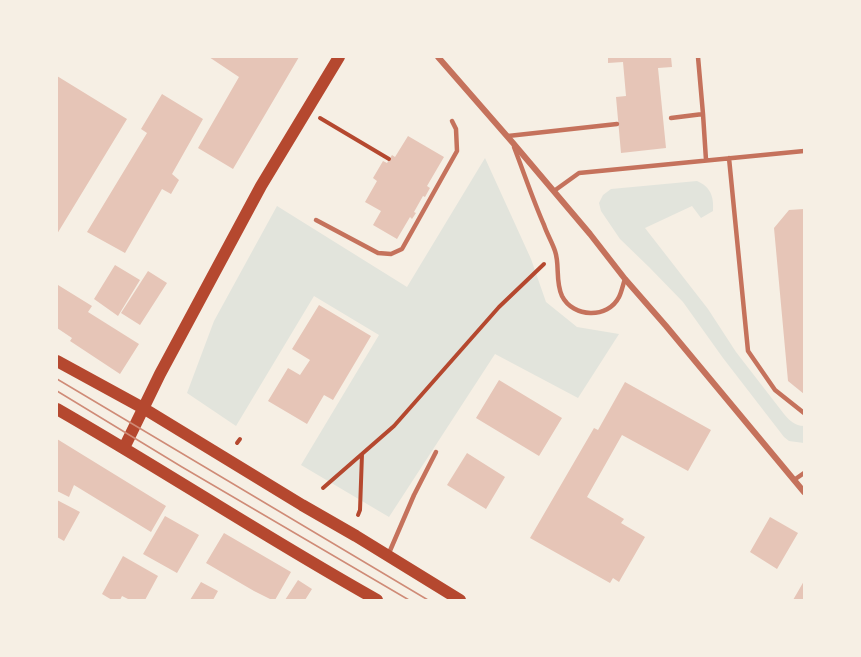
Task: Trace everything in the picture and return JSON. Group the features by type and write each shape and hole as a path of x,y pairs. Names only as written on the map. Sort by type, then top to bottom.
{"main road":[{"path":"124,448 142,408 261,186 339,57"},
{"path":"57,361 142,408 460,600"},
{"path":"57,409 232,516 377,600"}],"street":[{"path":"438,57 508,136 804,492"}],"lane":[{"path":"698,57 706,160"},
{"path":"672,118 703,114"},
{"path":"316,220 378,253 391,254 402,249 457,151 456,129 452,121"},
{"path":"508,136 616,124"},
{"path":"513,142 543,225 556,253 558,283 563,298 579,311 590,314 600,312 611,306 619,297 625,279"},
{"path":"554,191 579,173 804,151"},
{"path":"729,158 748,351 775,390 804,413"},
{"path":"388,556 414,495 436,452"},
{"path":"794,480 804,473"}],"path":[{"path":"306,110 389,159"},
{"path":"323,488 394,426 499,307 556,253"},
{"path":"358,515 362,453"}],"shaded area":[{"path":"485,158 531,259 546,302 577,327 619,334 578,398 495,354 389,517 301,465 379,335 314,296 236,426 187,393 214,321 277,206 407,287"},
{"path":"697,181 706,186 711,193 713,211 701,218 692,206 645,228 708,309 736,352 784,414 795,424 804,426 804,443 789,441 784,437 683,302 620,239 601,211 599,203 603,195 611,189"}],"building":[{"path":"209,57 299,57 233,169 198,148 239,77"},
{"path":"608,57 671,57 672,67 658,68 666,148 621,153 616,97 626,96 623,62 608,63"},
{"path":"57,76 127,119 57,234"},
{"path":"162,94 203,119 172,174 179,180 171,194 162,189 125,253 87,232 147,133 141,129"},
{"path":"408,136 444,157 427,186 430,188 414,212 416,213 412,219 410,217 397,239 373,225 381,211 365,202 377,181 373,178 383,161 387,163 392,155 395,157"},
{"path":"804,209 804,394 788,381 774,228 789,210"},
{"path":"115,265 140,280 118,316 94,299"},
{"path":"148,271 167,283 140,325 121,313"},
{"path":"58,285 92,306 88,312 139,344 120,374 70,341 72,338 57,328"},
{"path":"319,305 371,336 333,400 324,395 307,424 268,401 288,368 300,375 310,360 292,349"},
{"path":"499,380 562,418 539,456 476,418"},
{"path":"625,382 711,430 688,471 622,435 587,497 624,519 621,523 645,537 619,582 613,578 610,583 530,538 594,428 598,430"},
{"path":"57,439 166,506 151,532 74,485 69,497 57,491"},
{"path":"467,453 505,477 486,509 447,485"},
{"path":"57,500 80,512 64,541 57,537"},
{"path":"165,516 199,535 177,573 143,554"},
{"path":"770,517 798,533 777,569 750,552"},
{"path":"224,533 291,572 275,600 254,591 206,563"},
{"path":"123,556 158,576 145,600 130,600 122,596 120,600 112,600 102,594"},
{"path":"298,580 312,589 305,600 285,600"},
{"path":"804,581 804,600 793,600"},
{"path":"201,582 218,591 213,600 190,600"}],"tram line":[{"path":"57,379 428,600"},
{"path":"57,391 409,600"}]}
